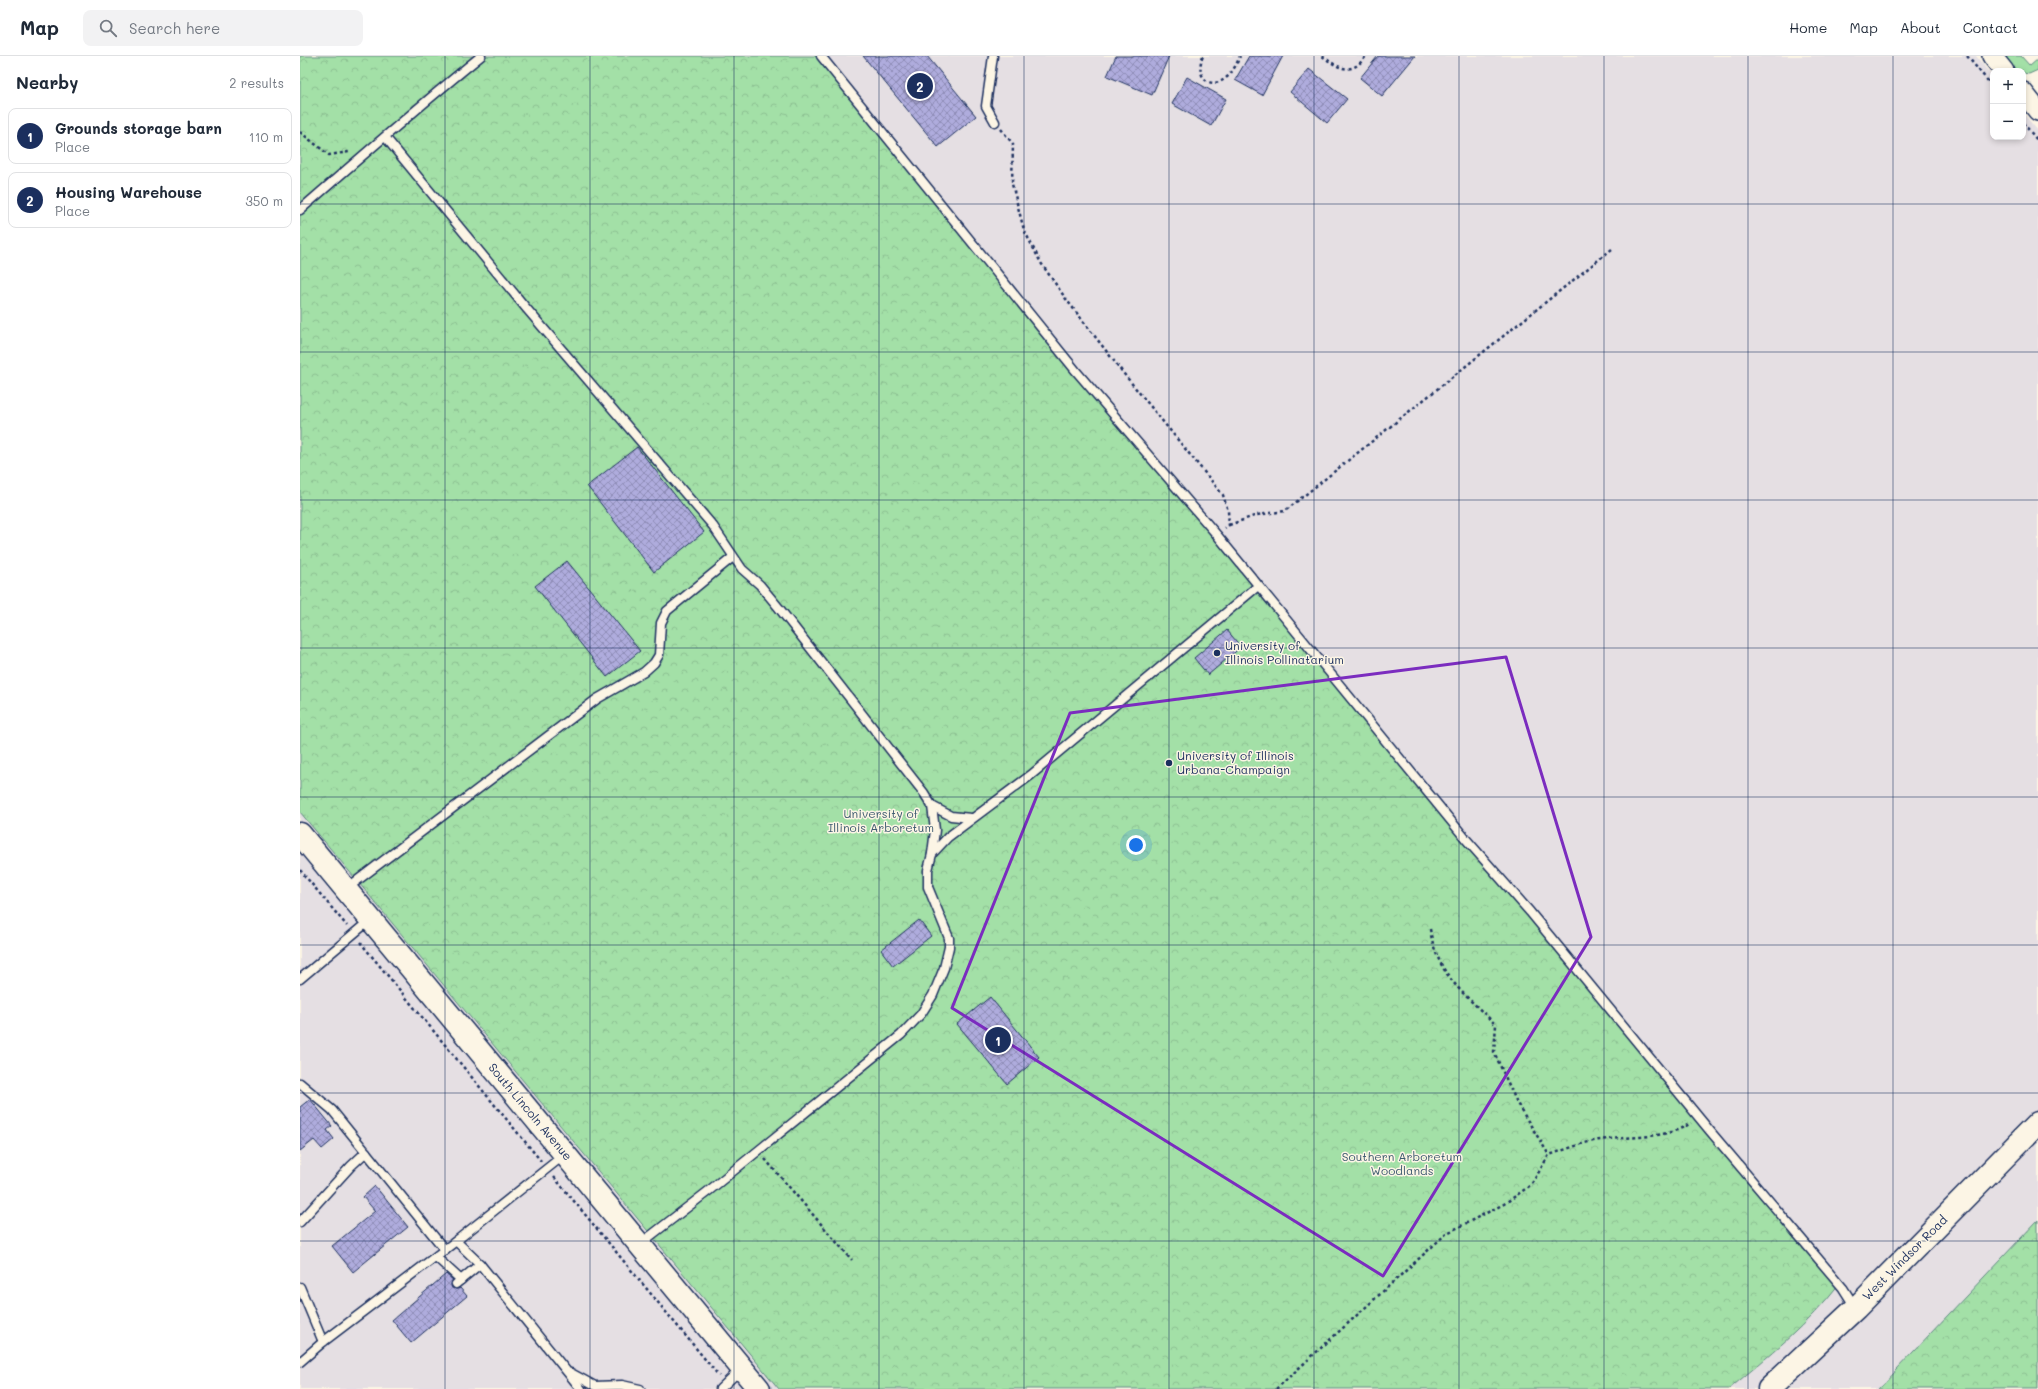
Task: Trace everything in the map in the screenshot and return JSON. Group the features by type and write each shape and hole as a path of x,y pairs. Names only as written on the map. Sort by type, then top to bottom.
{"main road":[{"name":"South Lincoln Avenue","path":"300,834 759,1389"},
{"name":"West Windsor Road","path":"1769,1389 1856,1308 2038,1123"}],"street":[{"path":"1992,56 2002,68"},
{"path":"2029,91 2038,111"}],"lane":[{"path":"300,210 386,138 403,119 481,56"},
{"path":"821,56 1076,371 1217,535 1699,1118 1843,1288 1856,1308"},
{"path":"993,56 986,106 995,122"},
{"path":"386,138 526,308 713,526 733,558 779,608 924,793 932,806 935,830 928,870 928,887 949,938 949,947 944,968 933,995 921,1014 901,1035 758,1151 639,1244"},
{"path":"346,890 597,698 644,672 654,663 659,655 662,623 667,612 733,558"},
{"path":"932,854 948,836 971,818 996,802 1025,779 1258,586"},
{"path":"932,806 951,816 971,818"},
{"path":"300,979 371,920"},
{"path":"300,1083 332,1110 445,1250"},
{"path":"300,1222 351,1166 366,1152"},
{"path":"300,1362 323,1342 456,1242 565,1154"},
{"path":"300,1218 309,1211"},
{"path":"456,1242 480,1264 581,1389"},
{"path":"436,1257 459,1282 480,1264"},
{"path":"300,1287 323,1342"},
{"path":"562,1366 579,1378 596,1386 622,1385 640,1389"},
{"path":"723,1386 742,1368"}],"path":[{"path":"1203,56 1199,66 1200,74 1205,80 1212,82 1221,82 1228,76 1240,56"},
{"path":"1322,56 1336,66 1344,69 1357,66 1366,56"},
{"path":"1967,56 1990,83"},
{"path":"995,122 1013,144 1012,184 1024,230 1041,263 1066,299 1124,374 1223,495 1228,511 1229,525"},
{"path":"2026,127 2038,141"},
{"path":"300,132 329,155 371,149"},
{"path":"1217,535 1229,525 1257,515 1285,511 1612,249"},
{"path":"300,870 548,1169 723,1386"},
{"path":"1430,929 1433,949 1446,975 1496,1025 1494,1052 1518,1105 1549,1155"},
{"path":"1276,1389 1446,1233 1504,1204 1531,1185 1549,1155 1598,1140 1640,1137 1682,1128 1699,1118"},
{"path":"758,1151 852,1260"}],"highlighted area":[{"path":"1506,657 1591,937 1383,1276 952,1008 1070,713"}],"shaded area":[{"name":"University of Illinois Urbana-Champaign","path":"300,56 1976,56 1990,73 1990,140 2026,140 2026,117 2038,131 2038,1389 300,1389"}],"green space":[{"name":"University of Illinois Arboretum","path":"300,56 823,56 1076,371 1839,1284 1801,1326 1729,1389 779,1389 300,812"},
{"path":"2000,56 2021,56 2030,66 2038,59 2038,70 2029,74 2026,74 2026,68 2013,68"},
{"path":"2038,1220 2038,1389 1878,1389"}],"building":[{"path":"863,56 927,56 976,116 938,147"},
{"path":"1116,56 1169,56 1152,95 1107,76"},
{"path":"1249,56 1283,56 1262,95 1235,80"},
{"path":"1378,56 1415,56 1382,96 1360,78"},
{"path":"1309,69 1347,99 1327,123 1290,92"},
{"path":"1187,77 1226,99 1211,126 1172,104"},
{"path":"637,447 704,532 654,572 587,486"},
{"path":"567,561 640,651 607,677 535,586"},
{"name":"University of Illinois Pollinatarium","path":"1227,630 1241,647 1208,675 1194,658"},
{"path":"919,920 931,936 893,966 881,950"},
{"path":"990,997 1039,1057 1007,1084 957,1024"},
{"path":"310,1099 332,1126 327,1130 334,1139 322,1149 314,1140 300,1151 300,1107"},
{"path":"375,1186 408,1227 353,1272 332,1246 375,1211 363,1197"},
{"path":"446,1274 453,1280 451,1285 452,1288 460,1288 467,1296 411,1343 392,1320"}],"place":[{"name":"Housing Warehouse","path":"920,86"},
{"name":"University of Illinois Pollinatarium","path":"1217,653"},
{"name":"University of Illinois Urbana-Champaign","path":"1169,763"},
{"name":"Grounds storage barn","path":"998,1040"}],"park label":[{"name":"Southern Arboretum Woodlands","path":"1402,1164"}]}
